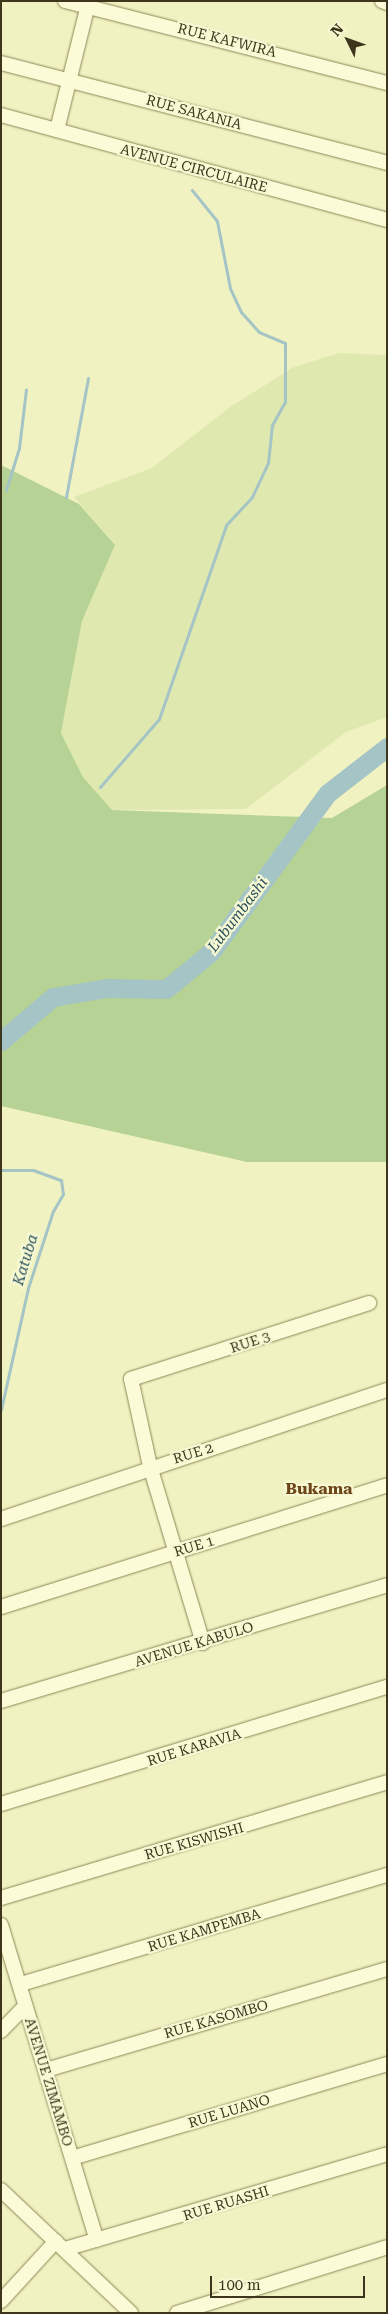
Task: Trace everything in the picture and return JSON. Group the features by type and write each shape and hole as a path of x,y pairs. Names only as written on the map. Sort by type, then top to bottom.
{"street":[{"name":"RUE KAFWIRA","path":"65,1 89,4 387,83"},
{"path":"382,1 387,3"},
{"path":"57,130 68,79 89,4"},
{"name":"RUE SAKANIA","path":"1,63 387,163"},
{"name":"AVENUE CIRCULAIRE","path":"1,115 387,220"},
{"name":"RUE 3","path":"150,1466 131,1379 369,1304"},
{"name":"RUE 2","path":"1,1519 150,1466 387,1390"},
{"path":"150,1466 203,1642"},
{"name":"RUE 1","path":"1,1607 387,1485"},
{"name":"AVENUE KABULO","path":"1,1701 203,1642 387,1585"},
{"name":"RUE KARAVIA","path":"1,1804 387,1687"},
{"name":"RUE KISWISHI","path":"1,1898 387,1782"},
{"name":"RUE KAMPEMBA","path":"21,1984 387,1875"},
{"name":"AVENUE ZIMAMBO","path":"1,1925 21,1984 25,2006 97,2240"},
{"name":"RUE KASOMBO","path":"46,2070 387,1969"},
{"path":"1,2031 25,2006"},
{"name":"RUE LUANO","path":"72,2158 387,2064"},
{"name":"RUE RUASHI","path":"61,2245 97,2240 387,2154"},
{"path":"1,2190 61,2245 129,2312"},
{"path":"1,2301 61,2245"},
{"path":"177,2313 387,2247"}],"green space":[{"path":"339,353 387,355 387,717 346,732 246,809 112,810 83,777 61,733 82,621 115,545 74,497 152,468 230,407 294,367"},
{"path":"1,465 79,504 115,545 82,621 61,733 83,777 112,810 332,818 387,785 387,1162 247,1162 1,1106"}],"waterway":[{"path":"100,787 159,719 226,525 252,497 268,463 272,425 285,402 285,343 259,332 241,312 230,288 217,221 192,190"},
{"path":"66,497 88,378"},
{"path":"6,490 19,448 26,389"},
{"name":"Lubumbashi","path":"1,1041 53,997 107,988 166,989 211,952 328,793 387,747"},
{"name":"Katuba","path":"1,1170 33,1170 61,1180 63,1194 53,1211 28,1288 1,1410"}],"district":[{"name":"Bukama","path":"319,1489"}]}
